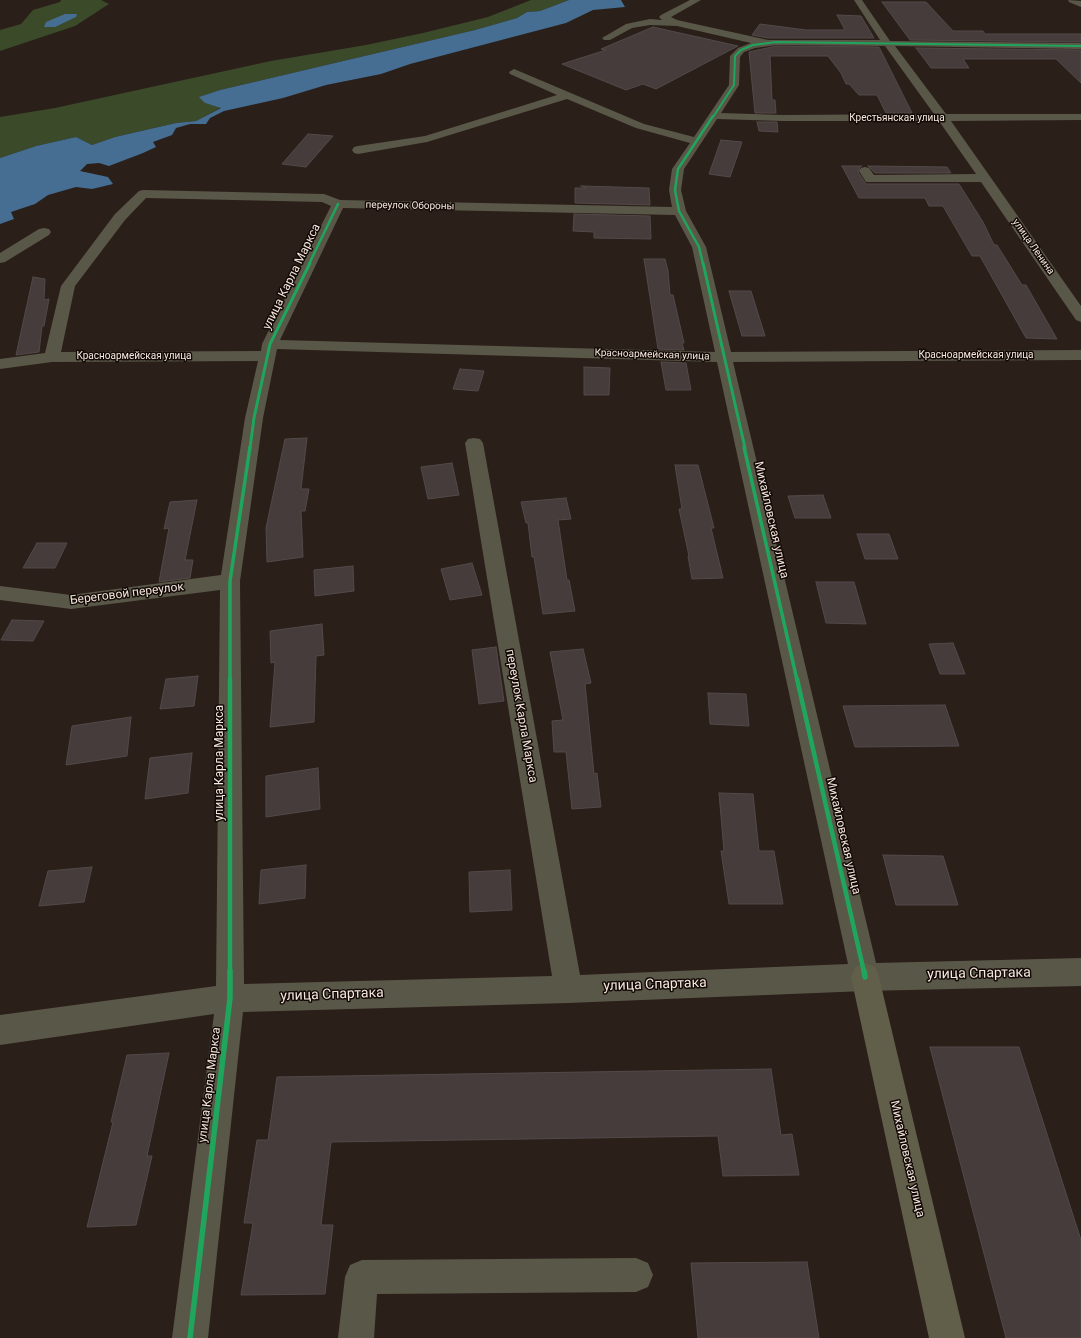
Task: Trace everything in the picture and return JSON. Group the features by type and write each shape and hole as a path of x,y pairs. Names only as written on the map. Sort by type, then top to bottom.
{"main road":[{"name":"Михайловская улица","path":"865,977 947,1338"}],"street":[{"path":"677,23 664,17 697,0"},
{"name":"улица Ленина","path":"858,0 887,43 943,118 1081,317"},
{"path":"1072,0 1081,4"},
{"path":"607,38 629,26 650,22 677,23 764,42 1081,46"},
{"name":"Михайловская улица","path":"764,42 741,50 735,56 734,85 678,169 675,190 679,211 699,247 865,977"},
{"path":"514,72 640,126 697,141"},
{"path":"358,150 427,139 567,95"},
{"name":"Крестьянская улица","path":"713,116 783,118 1081,118"},
{"path":"865,171 870,179 985,178"},
{"name":"переулок Обороны","path":"52,356 68,286 120,218 143,194 324,198 338,204 679,211"},
{"name":"улица Карла Маркса","path":"190,1338 230,998 230,581 254,418 269,350 338,204"},
{"path":"0,259 44,232"},
{"name":"Красноармейская улица","path":"0,364 52,356 269,350 724,356 1081,355"},
{"name":"переулок Карла Маркса","path":"474,443 568,989"},
{"name":"Береговой переулок","path":"0,593 71,602 230,581"},
{"name":"улица Спартака","path":"0,1030 230,998 568,989 865,977 1081,972"},
{"path":"356,1338 362,1277 636,1275"}],"green space":[{"path":"61,0 101,0 109,4 75,26 0,51 0,30 21,24 33,10 60,2"},
{"path":"531,0 569,0 540,11 527,12 517,18 475,30 220,90 200,97 205,103 222,107 196,121 176,123 115,137 92,145 76,137 36,146 0,158 0,117 55,108 271,61 366,45 423,33 488,17"}],"water":[{"path":"569,0 621,0 625,7 593,10 566,23 410,64 381,74 326,85 283,98 224,111 210,118 206,124 190,124 176,128 172,135 153,142 156,147 143,153 109,166 99,163 87,164 80,171 108,177 113,184 92,189 76,187 48,195 35,204 11,212 14,219 0,224 0,158 36,146 76,137 92,145 115,137 176,123 196,121 221,108 205,103 199,97 220,90 475,30 517,18 527,12 540,11"},
{"path":"65,14 77,14 76,17 55,27 44,27 46,22"}],"building":[{"path":"882,2 926,2 953,31 983,31 985,34 1081,34 1081,42 910,40"},
{"path":"837,15 861,16 874,38 768,38 752,35 760,24 806,30 845,30"},
{"path":"653,27 738,46 656,89 643,84 626,90 562,64 606,50 601,49"},
{"path":"776,46 879,47 912,113 886,113 877,95 859,95 849,84 846,84 841,73 828,56 770,56 772,100 775,100 776,113 755,113 749,52"},
{"path":"916,48 1081,50 1081,83 1056,59 963,59 969,68 931,68"},
{"path":"757,122 777,122 778,132 759,131"},
{"path":"308,134 333,136 306,167 282,164"},
{"path":"721,140 742,142 730,177 709,174"},
{"path":"842,166 862,166 858,172 866,184 959,184 983,222 994,245 997,245 1022,285 1026,285 1057,339 1026,338 980,256 972,256 943,206 929,206 925,198 859,198"},
{"path":"868,166 947,167 951,173 875,173"},
{"path":"581,186 649,188 650,205 575,203 575,188 586,188"},
{"path":"574,214 650,216 651,239 594,238 594,232 573,231"},
{"path":"644,259 665,259 668,271 670,295 673,295 684,343 682,343 684,350 658,349"},
{"path":"33,277 45,279 44,300 49,299 44,326 42,326 39,352 16,355"},
{"path":"729,291 751,291 765,336 742,336"},
{"path":"661,362 686,363 691,390 666,390"},
{"path":"584,367 610,368 609,395 584,395"},
{"path":"460,369 484,371 478,391 453,389"},
{"path":"307,438 301,489 309,489 305,511 301,511 303,557 267,562 266,528 285,439"},
{"path":"452,463 459,495 428,499 421,467"},
{"path":"675,465 698,465 714,528 711,528 723,578 692,579 689,556 679,509 682,509"},
{"path":"823,495 831,518 795,518 788,496"},
{"path":"566,498 571,519 558,520 567,580 569,580 575,611 543,614 534,557 532,557 528,523 526,523 521,502"},
{"path":"197,500 185,560 193,560 190,578 159,582 169,528 164,529 170,502"},
{"path":"857,534 889,534 898,559 865,559"},
{"path":"37,543 67,543 55,568 23,568"},
{"path":"472,563 482,595 450,600 441,569"},
{"path":"353,566 354,591 315,596 314,570"},
{"path":"816,582 854,582 866,624 826,623"},
{"path":"12,620 44,621 33,641 1,640"},
{"path":"322,624 324,655 316,656 314,722 270,727 275,662 271,663 270,631"},
{"path":"953,643 965,674 940,674 929,644"},
{"path":"496,647 504,701 479,704 472,650"},
{"path":"583,649 591,683 585,684 594,774 597,773 601,807 572,809 566,752 554,752 552,721 563,720 550,652"},
{"path":"198,676 194,706 160,709 166,679"},
{"path":"708,693 746,694 749,726 710,724"},
{"path":"945,705 959,746 855,747 843,706"},
{"path":"131,717 127,756 66,765 72,726"},
{"path":"192,753 188,793 145,799 150,758"},
{"path":"318,768 320,809 266,817 266,776"},
{"path":"719,793 753,794 759,851 774,851 783,904 729,904 721,851 724,851"},
{"path":"883,855 943,856 958,905 896,905"},
{"path":"306,865 305,898 259,904 261,870"},
{"path":"92,867 84,902 39,906 48,871"},
{"path":"510,870 512,910 470,912 469,872"},
{"path":"930,1047 1019,1047 1081,1240 1081,1338 1006,1338"},
{"path":"169,1053 147,1156 152,1156 136,1225 87,1227 113,1122 111,1122 127,1055"},
{"path":"771,1069 781,1135 792,1134 799,1175 723,1176 718,1136 331,1142 321,1225 333,1225 325,1294 241,1295 253,1223 244,1223 257,1140 268,1140 277,1077"},
{"path":"807,1262 819,1338 698,1338 691,1263"}],"cycle path":[{"path":"865,977 699,247 679,211 675,190 678,169 734,85 735,56 741,50 753,45 776,42 1081,46"},
{"path":"190,1338 230,998 230,581 254,418 270,344 338,204"}]}
